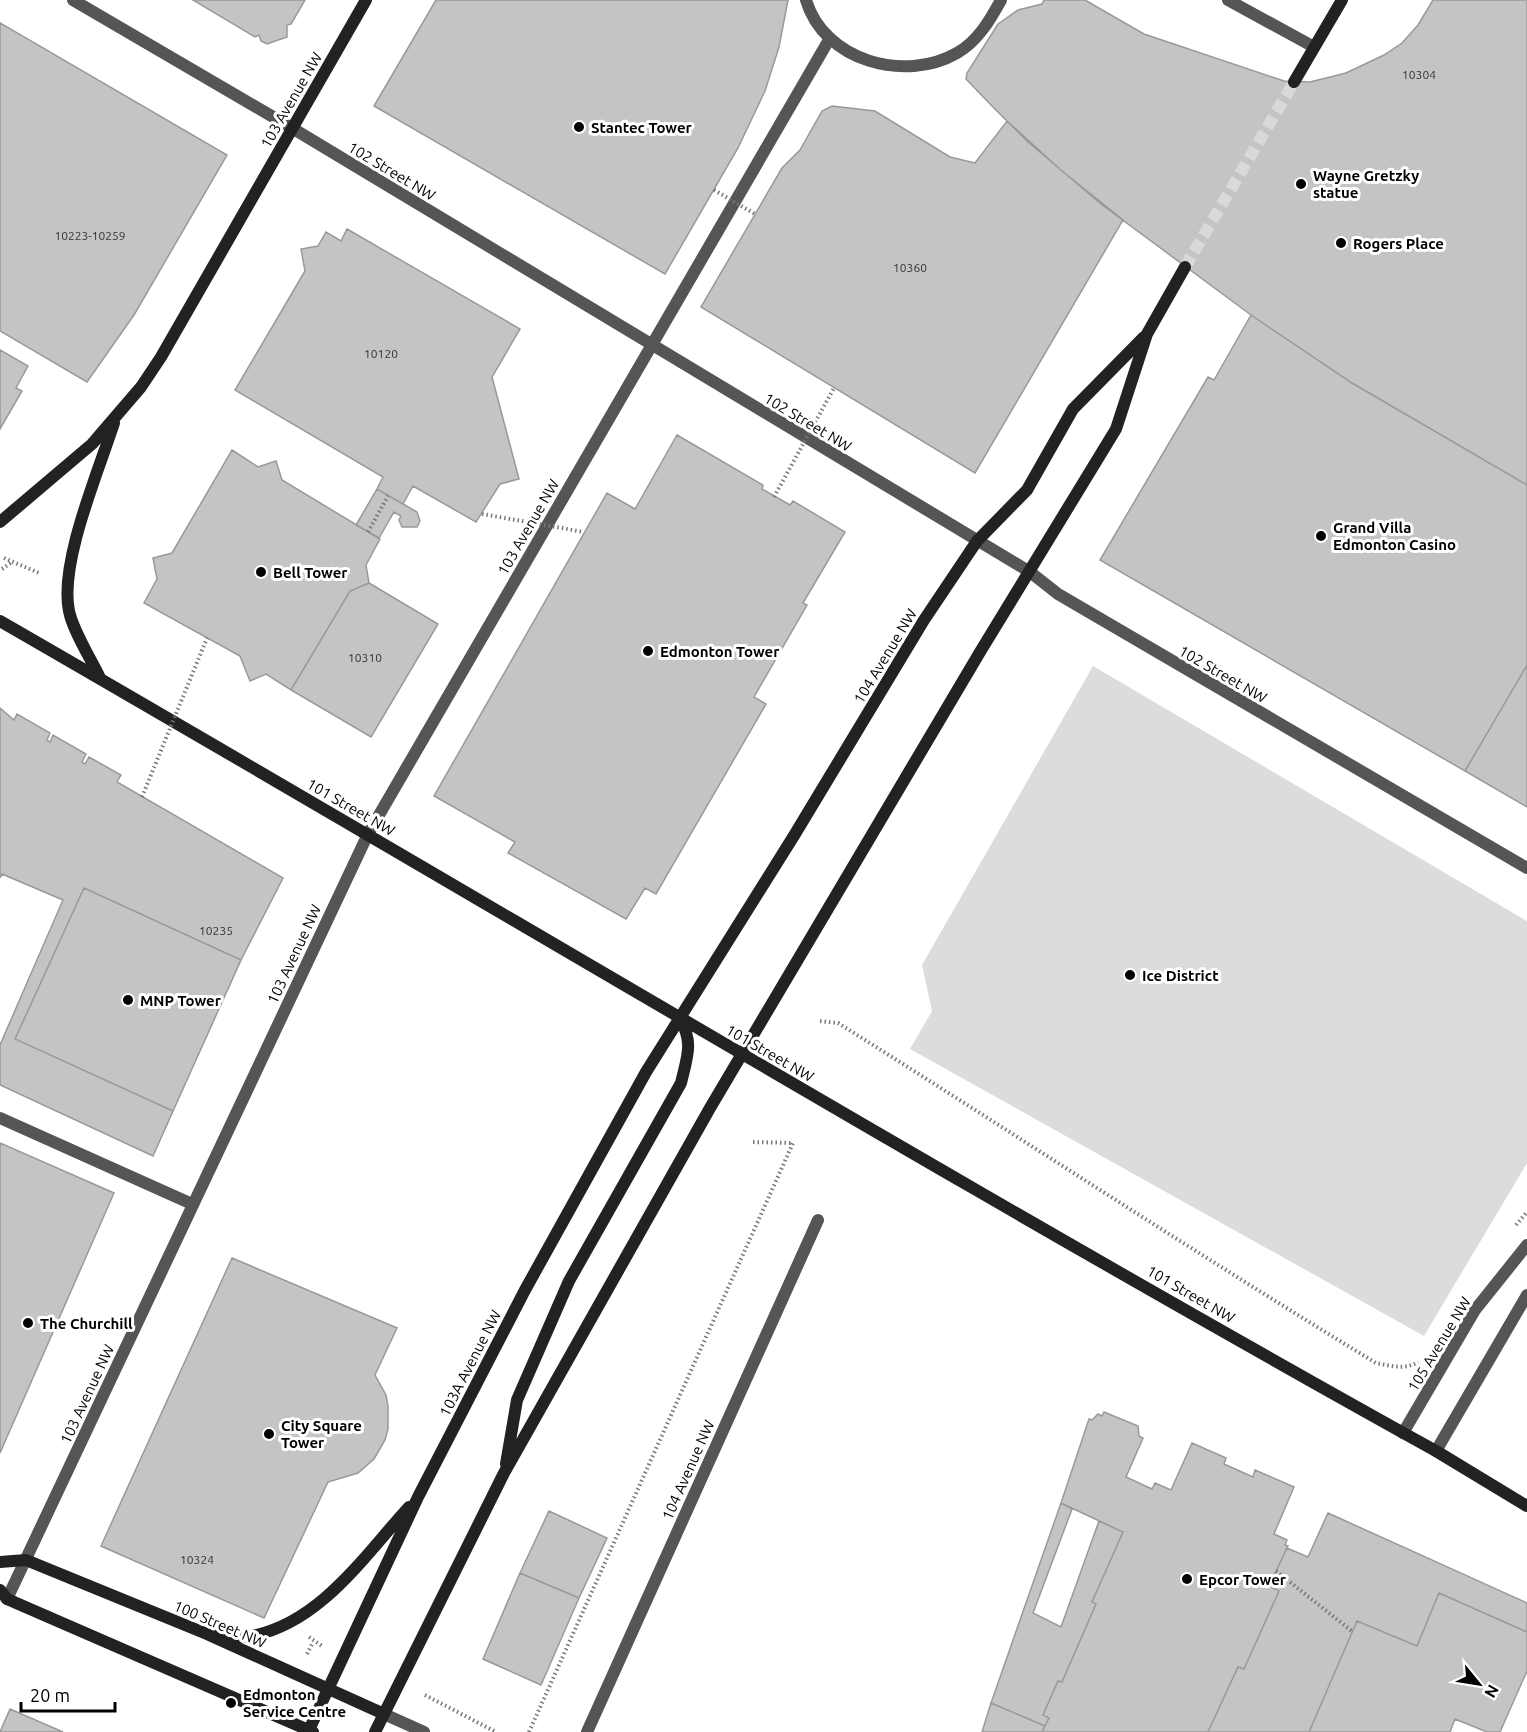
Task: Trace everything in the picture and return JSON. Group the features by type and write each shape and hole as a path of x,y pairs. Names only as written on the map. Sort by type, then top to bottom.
{"main road":[{"name":"103 Avenue NW","path":"0,522 92,444 116,418 161,357 366,0"},
{"path":"1294,82 1341,0"},
{"name":"104 Avenue NW","path":"743,1055 1116,429 1147,334 1185,267"},
{"name":"104 Avenue NW","path":"679,1018 795,834 924,620 977,541 1027,490 1073,409 1147,334"},
{"path":"99,678 69,611 69,577 73,551 116,418"},
{"name":"101 Street NW","path":"0,621 368,834 679,1018 1436,1451 1527,1506"},
{"path":"504,1473 517,1400 569,1281 681,1083 689,1052 688,1034 679,1018"},
{"name":"103A Avenue NW","path":"310,1731 327,1687 417,1497 531,1279 679,1018"},
{"path":"375,1732 504,1473 743,1055"},
{"path":"207,1634 250,1636 280,1628 317,1607 417,1497"},
{"name":"100 Street NW","path":"0,1562 26,1560 207,1634 384,1714"},
{"path":"3,1594 310,1731"}],"street":[{"name":"102 Street NW","path":"73,0 292,128 1030,572 1058,594 1527,868"},
{"path":"807,0 809,9 830,38 857,57 890,67 925,66 957,53 983,30 1001,0"},
{"path":"1228,0 1314,47"},
{"name":"103 Avenue NW","path":"3,1594 26,1560 368,834 830,38"},
{"path":"0,1118 192,1204"},
{"name":"104 Avenue NW","path":"587,1732 819,1220"},
{"name":"105 Avenue NW","path":"1403,1433 1475,1310 1527,1245"},
{"path":"1436,1451 1527,1295"},
{"name":"100 Street NW","path":"384,1714 424,1732"}],"path":[{"path":"714,190 755,214"},
{"path":"774,496 834,388"},
{"path":"368,532 388,496"},
{"path":"482,514 584,532"},
{"path":"4,558 39,573"},
{"path":"2,569 12,562"},
{"path":"142,797 207,638"},
{"path":"820,1021 838,1023 1112,1196 1241,1281 1376,1363 1397,1368 1412,1366"},
{"path":"529,1732 794,1143 752,1142"},
{"path":"1276,1570 1353,1632"},
{"path":"306,1634 313,1642 322,1646"},
{"path":"307,1654 313,1642"},
{"path":"425,1695 496,1732"}],"shaded area":[{"path":"1093,666 1527,921 1527,1163 1424,1336 910,1049 932,1011 922,965"}],"building":[{"path":"193,0 305,0 291,24 287,25 287,37 267,44 261,41 259,35 255,37"},
{"name":"Stantec Tower","path":"436,0 788,0 779,47 765,91 738,148 665,274 374,106"},
{"name":"Rogers Place","path":"1044,0 1085,0 1144,34 1284,81 1310,82 1346,73 1384,55 1402,43 1418,25 1433,0 1527,0 1527,485 1352,383 1251,315 1101,204 1027,141 991,105 966,79 967,73 998,24 1018,10 1042,4"},
{"path":"0,23 227,155 134,315 87,382 0,331"},
{"path":"832,106 875,111 950,157 975,163 1007,121 1062,171 1123,220 975,473 701,307 782,168 800,150 822,111"},
{"path":"347,229 520,329 492,377 519,479 500,484 476,522 413,486 403,504 377,489 383,477 235,390 305,271 301,249 318,246 326,232 341,241"},
{"name":"Grand Villa Edmonton Casino","path":"1251,315 1352,383 1527,485 1527,665 1465,771 1100,560 1208,377 1214,380"},
{"path":"0,350 28,366 16,388 22,391 0,429"},
{"name":"Edmonton Tower","path":"677,435 763,485 762,489 790,505 793,501 845,532 803,603 807,605 754,697 766,704 656,894 645,888 626,919 508,853 515,842 434,796 607,493 635,509"},
{"name":"Bell Tower","path":"232,450 258,467 276,461 282,480 380,539 366,565 369,583 350,591 291,690 266,674 250,681 240,656 144,603 157,579 153,558 172,553"},
{"path":"377,489 417,512 420,521 417,527 402,527 399,520 401,516 394,512 379,538 356,525"},
{"path":"369,583 438,624 371,737 291,690 350,591"},
{"path":"1527,665 1527,807 1465,771"},
{"path":"0,708 14,720 17,714 50,733 47,740 50,742 53,735 86,754 82,762 85,764 89,757 121,775 117,782 283,878 241,960 84,888 15,1039 173,1111 153,1156 0,1085 0,1045 63,900 2,874 0,878"},
{"name":"MNP Tower","path":"84,888 241,960 173,1111 15,1039"},
{"name":"The Churchill","path":"0,1143 114,1193 0,1453"},
{"name":"City Square Tower","path":"232,1258 397,1328 375,1375 386,1395 388,1406 388,1429 385,1440 374,1459 358,1473 328,1482 264,1618 101,1546"},
{"name":"Epcor Tower","path":"1104,1412 1138,1426 1139,1436 1143,1438 1126,1477 1152,1489 1155,1483 1171,1490 1192,1443 1226,1458 1224,1464 1253,1477 1255,1470 1294,1487 1274,1534 1287,1540 1285,1545 1288,1546 1269,1586 1279,1591 1244,1669 1238,1667 1208,1732 1042,1732 1049,1718 1043,1715 1058,1681 1062,1682 1096,1604 1092,1602 1123,1532 1061,1503 1089,1419 1092,1420 1098,1414 1102,1416"},
{"path":"1061,1503 1072,1509 1033,1613 1061,1627 1099,1521 1123,1532 1092,1602 1096,1604 1062,1682 1058,1681 1043,1715 1049,1718 1045,1726 991,1703"},
{"path":"549,1511 607,1538 579,1598 520,1573"},
{"path":"1328,1513 1527,1603 1527,1632 1439,1593 1417,1646 1357,1621 1309,1732 1208,1732 1238,1667 1244,1669 1279,1591 1269,1586 1287,1548 1308,1557"},
{"path":"520,1573 579,1598 541,1685 483,1659"},
{"path":"1439,1593 1527,1632 1527,1671 1500,1732 1487,1732 1455,1719 1450,1732 1309,1732 1357,1621 1417,1646"},
{"path":"991,1703 1045,1726 1042,1732 982,1732"},
{"path":"10,1709 63,1732 0,1732"}],"tunnel":[{"path":"1185,267 1294,82"}],"place":[{"name":"Stantec Tower","path":"579,127"},
{"name":"Wayne Gretzky statue","path":"1301,184"},
{"name":"Rogers Place","path":"1341,243"},
{"name":"Grand Villa Edmonton Casino","path":"1321,536"},
{"name":"Bell Tower","path":"261,572"},
{"name":"Edmonton Tower","path":"648,651"},
{"name":"Ice District","path":"1130,975"},
{"name":"MNP Tower","path":"128,1000"},
{"name":"The Churchill","path":"28,1323"},
{"name":"City Square Tower","path":"269,1434"},
{"name":"Epcor Tower","path":"1187,1579"},
{"name":"Edmonton Service Centre","path":"231,1703"}]}
